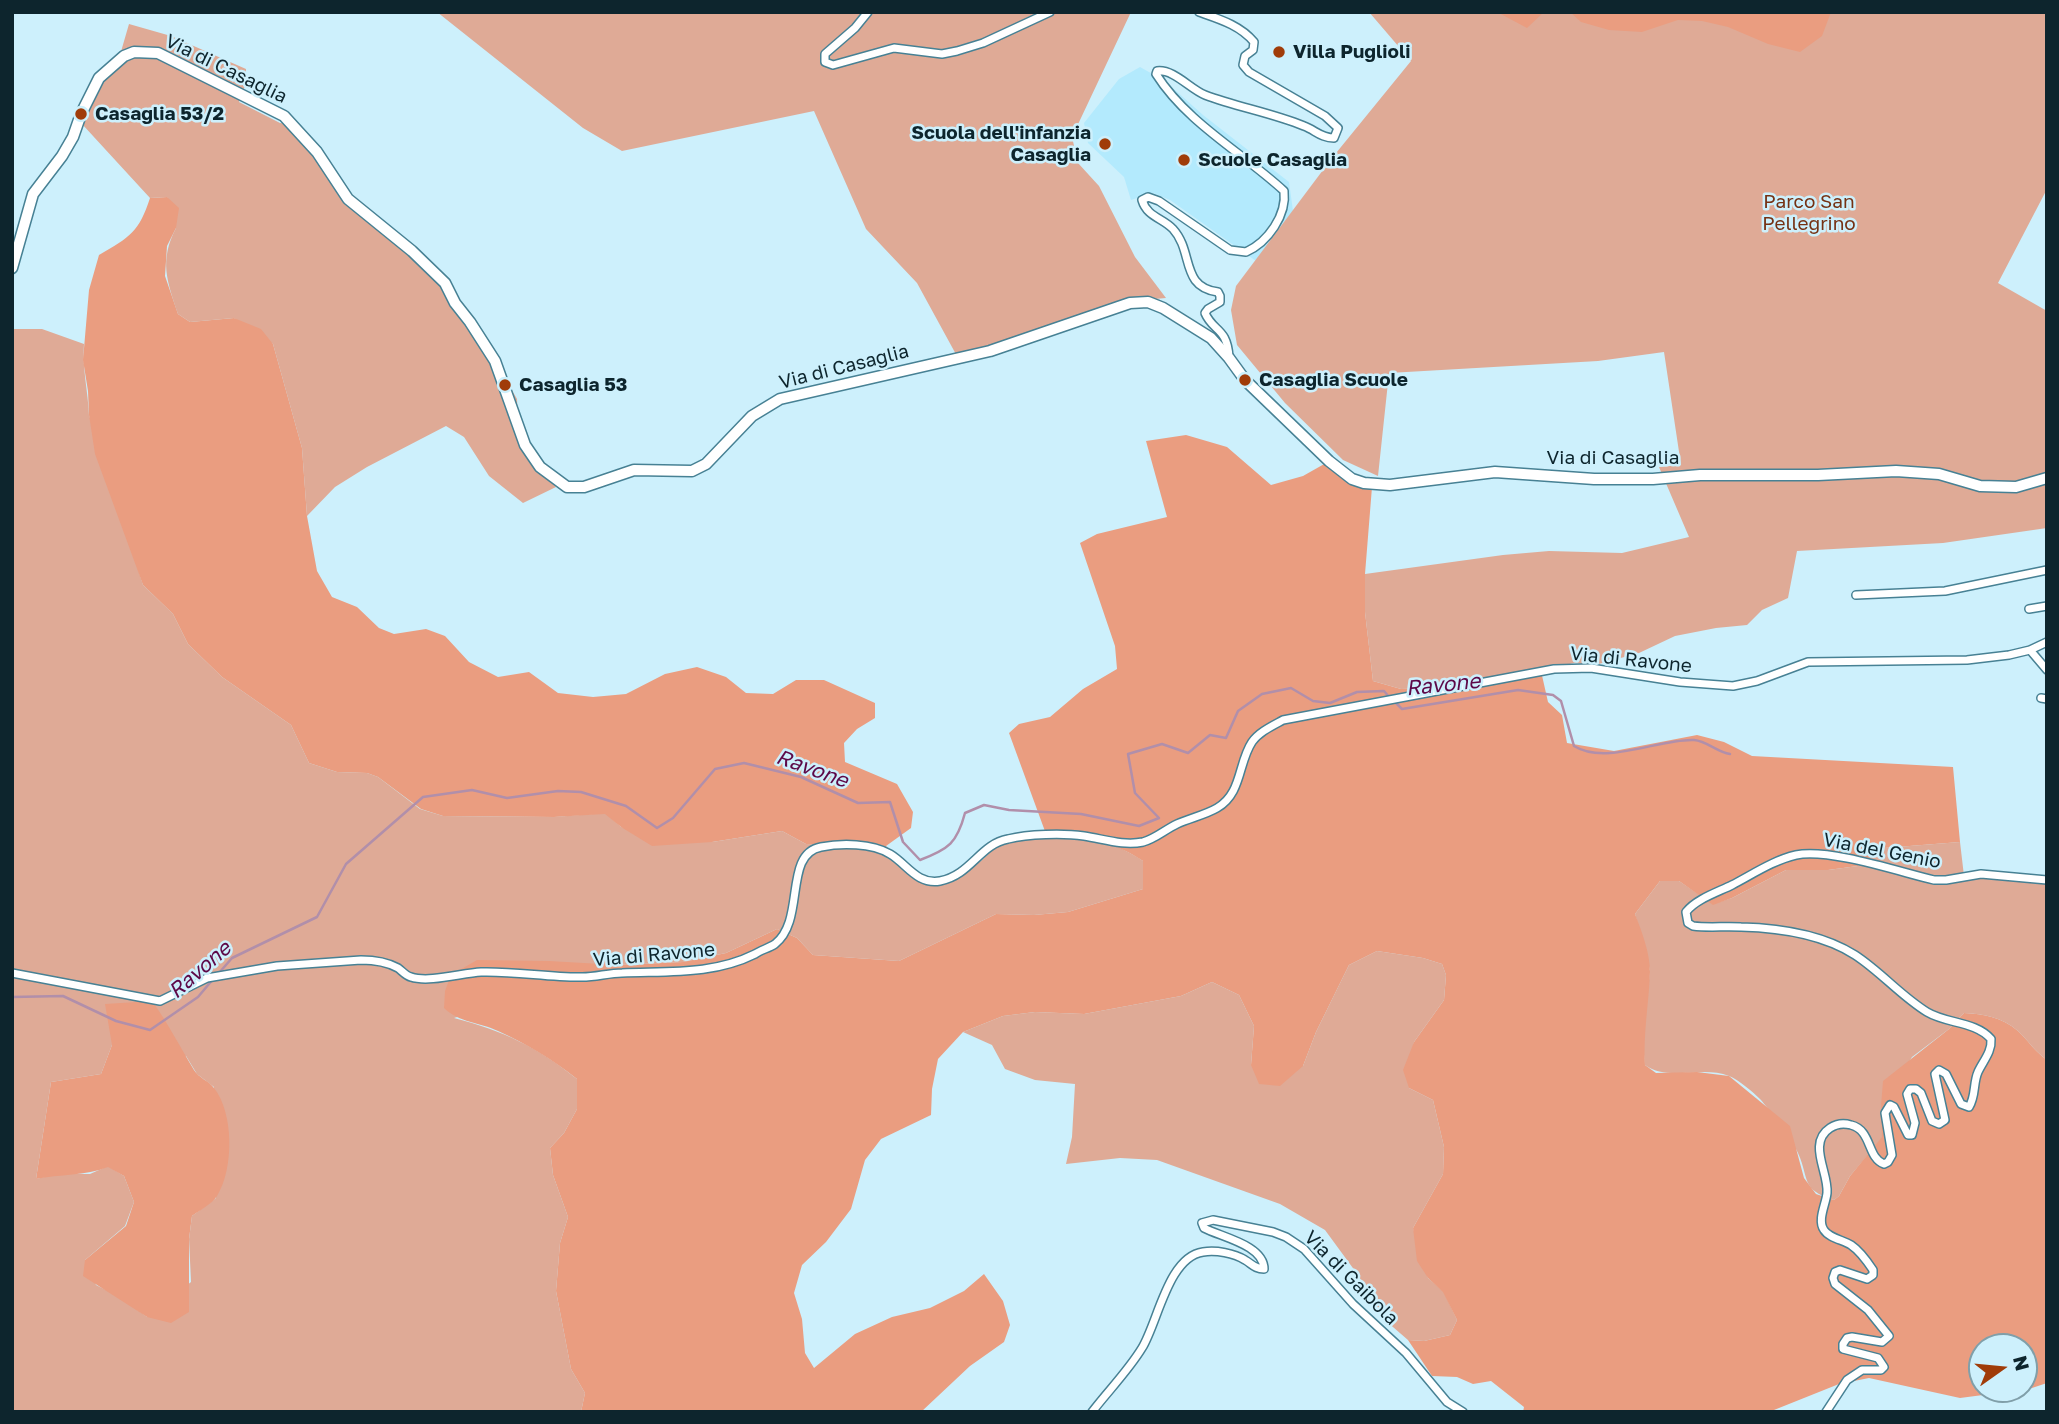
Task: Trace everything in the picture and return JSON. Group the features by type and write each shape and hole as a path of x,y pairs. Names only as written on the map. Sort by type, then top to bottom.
{"street":[{"path":"868,12 855,28 825,54 825,62 833,65 894,48 931,53 957,51 983,43 1050,12"},
{"name":"Via di Casaglia","path":"1199,12 1222,20 1248,34 1254,42 1253,50 1245,56 1243,65 1249,72 1325,116 1338,128 1334,138 1325,138 1308,127 1287,119 1203,94 1167,72 1157,71 1156,74 1170,93 1206,128 1284,191 1286,205 1276,223 1264,241 1246,252 1230,250 1159,201 1148,197 1142,200 1144,207 1153,216 1175,231 1195,283 1199,287 1218,292 1220,302 1205,313 1221,331 1228,345 1229,358"},
{"name":"Via di Casaglia","path":"12,268 33,194 74,137 81,114 99,78 134,52 158,52 284,116 317,152 348,199 412,250 445,283 455,303 495,361 526,445 540,467 566,487 584,487 634,470 692,471 706,464 752,416 780,399 990,351 1130,303 1148,302 1163,308 1211,338 1245,380 1329,461 1352,479 1377,485 1495,472 1594,479 1653,479 1700,475 1857,474 1896,471 1939,474 1980,486 2016,487 2047,478"},
{"path":"1856,595 1945,591 2047,570"},
{"path":"2029,609 2047,606"},
{"name":"Via di Ravone","path":"12,973 160,1001 207,978 276,966 361,960 374,960 395,967 410,977 422,978 481,972 527,972 580,977 701,971 722,967 775,944 785,932 794,905 796,877 803,857 817,847 841,845 888,852 911,874 925,880 937,881 964,872 986,848 1004,839 1082,836 1120,843 1144,842 1177,824 1219,807 1234,790 1252,743 1268,728 1283,720 1555,668 1591,668 1680,682 1733,686 1757,681 1808,663 1967,660 2009,655 2047,642"},
{"path":"2030,650 2047,670"},
{"name":"Via del Genio","path":"1826,1412 1847,1380 1862,1370 1881,1370 1884,1367 1878,1358 1843,1349 1847,1338 1882,1342 1889,1336 1868,1310 1835,1284 1835,1272 1840,1270 1867,1279 1873,1275 1873,1270 1851,1245 1826,1233 1822,1227 1821,1220 1828,1190 1819,1150 1822,1137 1832,1126 1853,1125 1867,1137 1877,1160 1884,1164 1888,1162 1892,1155 1885,1113 1887,1108 1890,1105 1894,1107 1904,1130 1908,1135 1912,1135 1915,1123 1907,1094 1910,1088 1916,1088 1921,1093 1932,1121 1942,1123 1945,1120 1944,1110 1935,1074 1939,1070 1945,1074 1961,1104 1969,1107 1978,1073 1991,1048 1991,1039 1979,1030 1920,1008 1865,962 1834,944 1794,932 1693,926 1688,923 1686,912 1690,906 1777,862 1810,853 1832,855 1934,880 1982,874 2047,880"},
{"name":"Via di Gaibola","path":"1091,1412 1141,1350 1154,1326 1168,1285 1185,1261 1201,1252 1223,1252 1264,1269 1261,1258 1248,1247 1204,1227 1202,1223 1213,1220 1273,1232 1304,1248 1353,1304 1406,1353 1447,1402 1463,1412"}],"shaded area":[{"path":"1497,12 1544,12 1527,28"},
{"path":"1570,12 1831,12 1822,36 1800,52 1768,44 1728,27 1702,21 1678,20 1642,32 1609,30 1581,22"},
{"name":"Scuole Casaglia","path":"1140,67 1165,81 1203,115 1289,182 1293,211 1256,261 1170,200 1153,193 1131,200 1124,177 1088,143 1084,123 1119,79"},
{"path":"167,197 179,208 176,228 167,246 165,276 178,314 190,322 234,318 261,329 273,344 302,448 307,516 317,571 332,597 357,607 379,628 394,634 426,629 445,636 469,662 498,677 529,672 558,693 593,697 626,694 665,674 697,667 726,677 746,693 773,694 796,680 824,680 875,703 875,718 857,729 844,743 845,762 897,784 913,812 911,828 886,846 806,844 782,831 712,842 652,846 605,814 554,817 443,816 421,809 378,777 367,773 337,772 309,763 291,725 222,677 188,644 173,614 143,585 95,454 83,360 89,290 99,255 132,232 142,219 150,198"},
{"path":"1186,435 1227,447 1271,485 1303,476 1326,463 1372,487 1365,574 1365,612 1373,681 1401,689 1468,687 1541,671 1548,702 1562,715 1567,743 1614,751 1697,735 1724,742 1752,756 1953,767 1960,842 1884,848 1858,866 1828,870 1786,870 1713,905 1679,881 1660,881 1635,914 1650,965 1645,1065 1656,1073 1697,1072 1729,1076 1790,1126 1804,1178 1816,1194 1834,1200 1882,1137 1883,1081 1949,1029 1964,1013 1993,1017 2018,1031 2047,1060 2047,1383 2038,1386 2038,1333 1968,1333 1968,1397 1960,1398 1869,1378 1839,1384 1769,1412 1523,1412 1524,1407 1491,1381 1473,1384 1457,1377 1432,1376 1408,1340 1424,1341 1450,1335 1457,1320 1443,1292 1428,1278 1417,1261 1413,1228 1443,1174 1444,1147 1433,1100 1409,1088 1403,1070 1414,1042 1444,1000 1446,975 1442,964 1423,958 1377,951 1349,965 1316,1032 1303,1066 1280,1086 1259,1084 1251,1065 1254,1026 1239,995 1212,982 1181,996 1084,1014 1035,1012 1003,1016 963,1032 938,1059 932,1089 931,1115 881,1139 865,1160 851,1209 826,1242 802,1265 794,1293 802,1319 805,1353 814,1368 855,1334 892,1317 930,1308 964,1291 984,1274 1003,1301 1010,1325 1004,1342 970,1366 921,1412 581,1412 585,1393 571,1369 556,1291 560,1243 568,1217 553,1175 550,1148 564,1133 577,1109 577,1079 549,1058 519,1041 450,1013 444,1008 445,991 451,975 477,960 619,965 683,962 726,953 777,929 797,938 813,955 899,961 996,914 1068,912 1143,889 1143,861 1132,854 1097,841 1046,834 1009,733 1019,724 1050,717 1083,689 1117,669 1115,646 1080,543 1097,534 1167,517 1146,441"},
{"path":"152,1001 194,1070 212,1086 221,1099 229,1141 229,1157 223,1185 209,1204 192,1216 189,1239 189,1312 171,1323 147,1317 83,1276 85,1260 126,1226 134,1202 124,1176 108,1167 36,1179 51,1082 101,1074 112,1045 105,1004"}],"green space":[{"path":"437,12 1131,12 1072,137 1078,163 1099,186 1135,257 1166,298 1132,301 958,358 917,283 866,229 814,111 622,151 583,128"},
{"name":"Parco San Pellegrino","path":"1369,12 2047,12 2047,189 1998,283 2047,311 2047,528 1943,543 1797,551 1788,598 1762,610 1747,625 1675,636 1639,653 1595,665 1574,663 1468,687 1401,689 1373,681 1365,612 1365,574 1549,551 1622,553 1689,537 1659,467 1681,465 1664,352 1598,361 1389,373 1378,476 1343,460 1285,403 1237,345 1231,310 1236,286 1332,158 1411,61"},
{"path":"129,24 171,36 246,69 245,86 239,102 280,123 291,124 322,167 426,269 455,304 494,359 517,399 518,425 536,464 556,487 523,503 489,476 464,437 446,426 367,467 335,487 307,516 302,448 273,344 234,318 190,322 178,314 166,271 168,251 176,228 167,197 150,198 82,124 90,99 120,55"},
{"path":"12,329 42,329 84,344 89,415 143,585 173,614 188,644 222,677 291,725 309,763 337,772 367,773 378,777 420,809 443,816 554,817 606,813 621,827 712,842 782,831 806,844 886,846 920,879 938,884 972,867 999,844 1037,835 1056,834 1093,839 1128,852 1143,861 1143,889 1068,912 996,914 899,961 813,955 797,938 777,929 726,953 683,962 619,965 454,1018 519,1041 577,1079 577,1109 564,1133 550,1148 553,1175 568,1217 560,1243 556,1291 571,1369 585,1393 581,1412 12,1412","holes":["112,1045 186,1056 197,1074 214,1087 216,1198 192,1216 189,1239 191,1282 147,1317 120,1297 96,1285 85,1260 125,1226 134,1202 124,1176 108,1166 90,1174 57,1174 36,1179 51,1082 101,1074"]},
{"path":"1960,842 1964,876 2047,884 2047,1060 2006,1022 1986,1015 1964,1013 1949,1029 1912,1057 1881,1106 1883,1137 1850,1176 1834,1200 1811,1187 1798,1153 1786,1133 1760,1099 1741,1083 1719,1073 1664,1072 1645,1065 1643,1043 1650,970 1635,914 1660,881 1679,881 1713,904 1732,898 1786,870 1828,870 1858,866 1884,848"},
{"path":"1377,951 1423,958 1442,964 1446,975 1444,1000 1414,1042 1409,1088 1433,1100 1444,1147 1443,1174 1413,1228 1428,1278 1444,1292 1457,1320 1450,1335 1424,1341 1408,1340 1386,1321 1358,1275 1325,1230 1280,1204 1157,1160 1120,1158 1066,1164 1072,1137 1075,1084 1035,1080 1005,1069 992,1045 963,1032 1003,1016 1035,1012 1084,1014 1181,996 1212,982 1239,995 1254,1026 1251,1065 1303,1066 1316,1032 1349,965"}],"waterway":[{"name":"Ravone","path":"219,973 232,958 317,917 346,864 423,797 472,790 507,798 558,791 581,792 626,806 657,828 673,818 715,769 744,763 801,777 858,803 890,802 903,842 920,860 950,844 959,831 965,813 984,805 1009,810 1081,814 1139,826 1159,818 1135,793 1128,754 1162,744 1188,753 1210,735 1226,738 1238,711 1262,694 1291,688 1313,701 1330,703 1357,692 1384,691 1390,698"},
{"name":"Ravone","path":"1395,702 1402,709 1518,690 1553,695 1561,701 1574,746 1587,751 1617,752 1694,740 1730,754"},
{"name":"Ravone","path":"12,997 63,996 116,1021 150,1030 198,997 214,978"}],"place":[{"name":"Villa Puglioli","path":"1279,52"},
{"name":"Casaglia 53/2","path":"81,114"},
{"name":"Scuola dell'infanzia Casaglia","path":"1105,144"},
{"name":"Scuole Casaglia","path":"1184,160"},
{"name":"Casaglia Scuole","path":"1245,380"},
{"name":"Casaglia 53","path":"505,385"}]}
